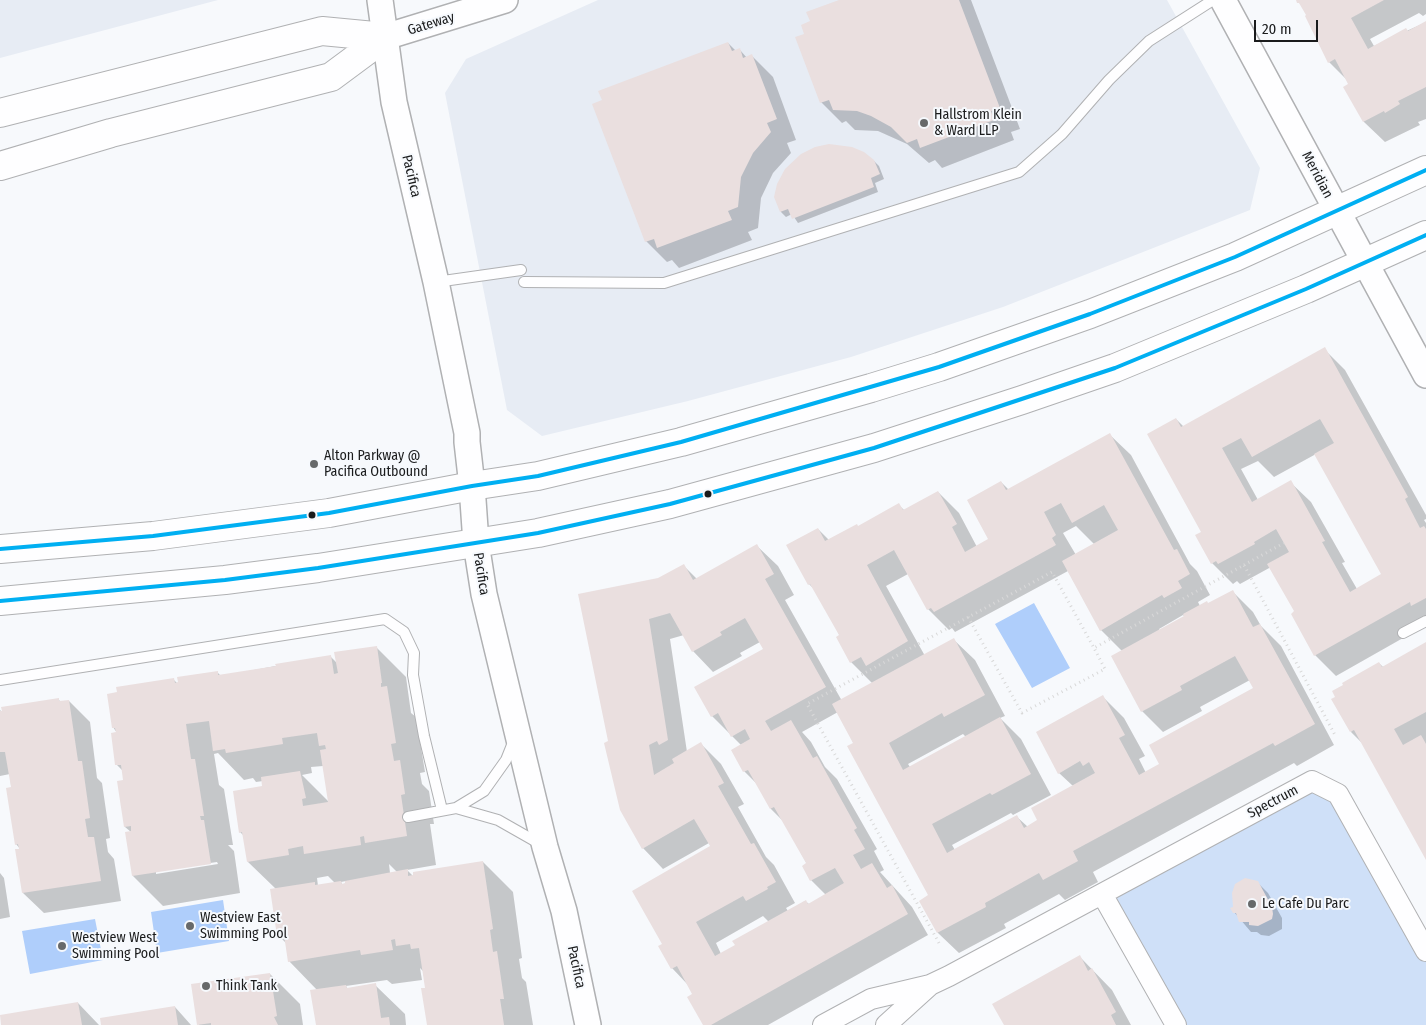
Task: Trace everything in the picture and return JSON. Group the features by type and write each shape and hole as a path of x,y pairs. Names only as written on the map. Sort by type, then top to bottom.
{"main road":[{"path":"0,113 322,31 385,37"},
{"path":"0,166 111,132 331,77 385,37"},
{"path":"0,549 153,536 372,506 472,486 532,477 681,442 854,394 939,367 1090,314 1171,283 1336,212 1426,170"},
{"path":"0,602 225,580 318,568 548,531 670,504 927,432 1115,368 1426,235"}],"street":[{"name":"Pacifica","path":"380,0 394,102 436,282 467,433 466,442 472,486 476,543 484,594 545,847 564,911 588,1025"},
{"name":"Gateway","path":"385,37 504,0"},
{"name":"Meridian","path":"1223,0 1336,212 1426,375"},
{"name":"Spectrum","path":"823,1025 871,999 930,985 949,976 1312,781 1338,794 1426,952"},
{"path":"1102,894 1176,1025"},
{"name":"Spectrum","path":"886,1025 930,985"}],"lane":[{"path":"524,282 664,283 1019,172 1062,134 1109,80 1149,40 1213,0"},
{"path":"436,282 521,270"},
{"path":"0,680 385,619 404,632 414,653 414,684 424,736 442,810"},
{"path":"1403,633 1426,621"},
{"path":"408,817 456,808 484,791 506,760 517,734"},
{"path":"456,808 498,820 545,847"}],"path":[{"path":"1094,648 1284,543"},
{"path":"1244,565 1335,735"},
{"path":"939,943 807,704 1052,572 1105,669 1022,712 968,618"}],"shaded area":[{"path":"0,0 218,0 0,58"},
{"path":"598,0 1167,0 1260,168 1250,210 1003,307 851,357 688,401 542,436 507,410 445,93 466,59"},
{"path":"1312,781 1338,794 1426,951 1426,1025 1176,1025 1102,894"}],"water":[{"path":"1034,603 1070,668 1032,688 995,624"},
{"name":"Westview East Swimming Pool","path":"223,900 229,941 157,953 151,912"},
{"name":"Westview West Swimming Pool","path":"95,919 103,960 30,974 22,931"}],"building":[{"path":"839,0 959,0 1000,108 991,111 994,120 920,148 917,139 907,143 891,127 871,116 857,111 833,110 829,100 820,103 795,37 804,34 801,25 810,21 806,12"},
{"path":"1296,0 1384,0 1351,18 1368,49 1406,28 1408,31 1426,21 1426,87 1398,101 1400,104 1385,113 1384,111 1363,122 1343,87 1348,84 1335,59 1328,63 1306,15"},
{"path":"728,42 732,51 740,48 743,58 752,54 777,119 767,123 771,132 753,153 741,177 738,207 728,211 732,220 657,248 654,239 645,242 592,104 602,100 598,91"},
{"path":"829,144 852,147 864,152 874,160 880,174 871,178 874,187 792,219 788,209 780,212 774,197 777,184 785,169 801,154 815,147"},
{"path":"1325,347 1408,497 1405,499 1420,528 1424,526 1426,529 1426,598 1411,606 1410,602 1314,656 1291,614 1294,611 1267,564 1289,552 1276,529 1254,542 1255,544 1218,564 1216,561 1211,564 1195,535 1201,532 1147,434 1176,418 1181,427","holes":["1320,419 1334,443 1314,454 1381,574 1350,592 1322,542 1325,541 1291,480 1252,502 1222,448 1241,438 1252,457"]},
{"path":"1110,433 1174,550 1177,549 1190,574 1178,581 1182,588 1164,598 1162,595 1100,631 1062,561 1118,530 1104,505 1072,523 1061,503 1044,512 1056,535 1052,538 1056,545 934,612 931,608 927,610 894,550 867,565 908,641 866,666 861,657 850,663 836,637 839,635 786,545 818,528 825,541 857,524 858,526 899,503 903,510 938,491 957,524 952,527 965,552 988,539 967,500 1001,481 1006,490"},
{"path":"757,544 774,574 765,579 826,687 765,721 771,731 791,720 813,758 817,756 857,828 854,830 865,849 853,855 861,869 872,863 887,888 892,885 908,914 711,1025 703,1025 687,997 692,994 677,966 671,969 658,946 662,944 632,891 710,846 694,819 642,849 620,810 604,743 608,741 578,594 658,578 684,564 693,580","holes":["670,613 692,652 722,635 720,632 745,618 763,649 694,687 711,717 718,713 731,737 745,729 750,739 731,750 743,772 748,770 770,809 774,807 806,863 802,866 810,881 835,868 844,883 808,904 806,900 732,941 735,945 715,956 696,922 743,896 746,901 768,889 767,887 776,882 754,843 751,844 718,786 724,783 701,742 672,759 674,763 654,775 649,745 657,741 659,745 668,740 649,619"]},
{"path":"1233,590 1253,627 1260,624 1315,724 1275,746 1273,743 1073,851 1078,861 1043,880 1039,873 985,903 986,907 937,933 919,901 928,895 847,746 853,743 832,704 954,638 985,695 944,717 942,713 889,743 903,770 1000,717 1031,774 992,795 990,793 932,824 947,853 1017,815 1024,828 1037,820 1031,808 1095,773 1089,762 1083,766 1080,761 1058,774 1036,732 1103,695 1125,735 1119,738 1139,775 1159,764 1149,745 1253,688 1235,656 1180,686 1182,690 1141,712 1111,656 1184,616 1183,614 1207,601 1208,603"},
{"path":"1426,642 1426,712 1394,729 1403,745 1421,735 1426,744 1426,860 1354,730 1350,732 1331,699 1335,697 1332,691 1343,685 1342,683 1379,662 1382,667"},
{"path":"377,646 381,687 387,686 396,743 391,744 394,761 400,760 405,794 401,795 407,836 365,843 364,836 360,837 361,845 304,854 303,846 288,849 289,855 247,862 242,832 239,833 233,791 262,786 261,777 300,771 306,798 302,799 303,806 328,802 320,750 326,749 325,745 319,746 317,733 282,738 283,744 226,753 225,749 213,751 209,721 186,724 191,759 195,759 204,816 200,816 201,820 204,820 211,864 132,876 125,832 131,831 131,826 124,827 117,781 123,780 121,765 115,765 111,733 116,732 115,728 112,728 107,694 117,692 116,687 174,678 175,683 178,682 177,677 218,671 218,675 331,655 334,674 338,673 334,652"},
{"path":"59,698 59,701 69,700 78,761 82,761 90,818 85,819 88,837 94,837 101,881 22,893 15,849 19,849 18,844 15,845 6,788 11,787 5,752 0,752 0,711 2,711 1,707"},
{"path":"483,861 493,929 490,930 493,952 497,951 504,999 500,999 504,1025 427,1025 421,988 425,988 419,948 411,949 410,944 396,946 395,939 391,940 393,950 361,955 360,950 288,962 284,935 277,936 270,889 315,882 315,885 341,881 342,884 345,881 408,869 408,876 413,875 413,872"},
{"name":"Le Cafe Du Parc","path":"1245,878 1258,881 1272,907 1272,919 1258,926 1249,925 1249,922 1239,922 1236,913 1233,913 1230,908 1233,907 1232,893 1235,884"},
{"path":"1080,955 1088,971 1092,968 1116,1012 1111,1015 1116,1025 1004,1025 992,1004"},
{"path":"270,973 277,1016 274,1017 278,1025 211,1025 211,1023 197,1025 191,984"},
{"path":"376,983 381,1018 389,1017 390,1025 316,1025 310,990 346,985 347,988"},
{"path":"78,1002 82,1025 1,1025 0,1015"},
{"path":"175,1006 178,1025 101,1025 100,1018"}],"transit line":[{"path":"0,549 153,536 329,513 472,486 538,476 681,442 939,367 1090,314 1235,257 1426,170"},
{"path":"0,601 225,580 318,568 538,533 670,504 874,448 1115,368 1306,289 1426,235"}],"place":[{"name":"Hallstrom Klein & Ward LLP","path":"924,123"},
{"name":"Alton Parkway @ Pacifica Outbound","path":"314,464"},
{"name":"Le Cafe Du Parc","path":"1252,904"},
{"name":"Westview East Swimming Pool","path":"190,926"},
{"name":"Westview West Swimming Pool","path":"62,946"},
{"name":"Think Tank","path":"206,986"}]}
